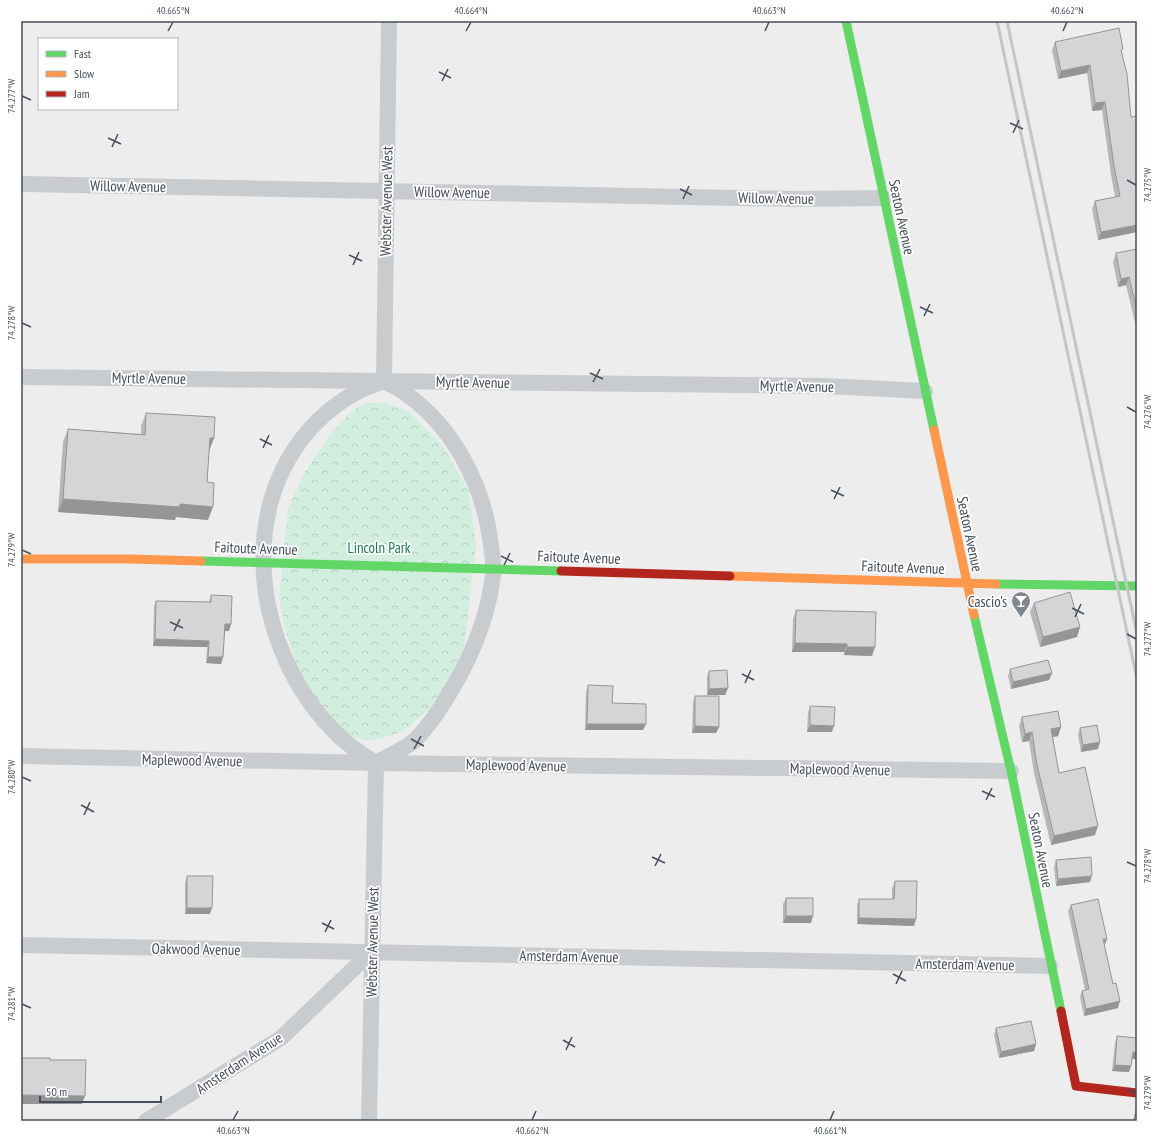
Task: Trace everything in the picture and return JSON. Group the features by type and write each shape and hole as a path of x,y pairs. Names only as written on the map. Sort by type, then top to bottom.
{"street":[{"name":"Webster Avenue West","path":"384,381 390,21"},
{"name":"Seaton Avenue","path":"846,21 966,583 1011,771 1050,966 1076,1086 1137,1093"},
{"name":"Willow Avenue","path":"21,184 795,199 884,198"},
{"name":"Myrtle Avenue","path":"21,377 825,386 925,391"},
{"path":"384,381 404,392 422,407 448,436 465,462 475,483 489,527 493,568 489,597 480,628 468,659 453,688 431,720 414,741 376,764 349,746 330,728 299,686 287,663 277,638 265,588 263,539 270,502 281,472 293,451 308,431 331,409 346,398 362,389 384,381"},
{"name":"Faitoute Avenue","path":"21,558 131,558 966,583 1137,586"},
{"name":"Maplewood Avenue","path":"21,756 376,764 1011,771"},
{"name":"Webster Avenue West","path":"369,1121 371,952 376,764"},
{"name":"Oakwood Avenue","path":"21,945 371,952"},
{"name":"Amsterdam Avenue","path":"146,1121 281,1038 371,952 1050,966"}],"green space":[{"name":"Lincoln Park","path":"364,403 384,403 407,410 442,445 469,491 476,546 464,648 449,681 429,709 403,732 376,740 362,740 343,732 323,713 300,673 286,633 279,597 288,509 304,473 330,435 349,414"}],"building":[{"path":"1119,28 1123,49 1121,50 1127,74 1131,117 1137,116 1137,225 1101,232 1095,201 1120,196 1105,102 1095,103 1090,65 1061,71 1055,42"},
{"path":"1137,249 1137,310 1129,277 1121,279 1116,253"},
{"path":"146,413 215,417 214,438 210,438 207,482 214,483 213,507 180,504 180,507 63,499 68,429 145,435"},
{"path":"1070,592 1080,627 1043,637 1034,603"},
{"path":"211,595 232,596 231,624 225,624 223,657 208,657 209,641 155,639 156,601 211,602"},
{"path":"796,610 876,612 875,647 847,647 847,644 795,643"},
{"path":"1048,660 1052,673 1013,682 1010,669"},
{"path":"727,670 728,688 709,689 709,671"},
{"path":"588,685 613,686 612,703 646,704 646,724 587,724"},
{"path":"695,696 719,696 719,727 695,726"},
{"path":"810,706 835,707 834,726 810,725"},
{"path":"1058,711 1061,727 1051,729 1059,773 1085,767 1098,826 1054,836 1037,765 1032,732 1025,734 1022,717"},
{"path":"1097,725 1100,742 1083,745 1080,728"},
{"path":"1091,857 1092,876 1058,879 1056,860"},
{"path":"187,876 213,876 212,908 187,908"},
{"path":"895,881 917,881 916,919 859,918 859,899 894,899"},
{"path":"786,898 813,898 813,916 786,916"},
{"path":"1098,899 1107,939 1103,939 1113,984 1116,983 1120,1001 1086,1009 1082,991 1089,989 1071,905"},
{"path":"1031,1021 1036,1044 1001,1052 996,1028"},
{"path":"1117,1036 1137,1038 1137,1052 1133,1052 1131,1066 1115,1065"},
{"path":"21,1058 86,1060 85,1096 21,1095"},
{"path":"1136,1110 1137,1121 1134,1121"}],"railway":[{"path":"997,21 1137,679"},
{"path":"1007,21 1137,634"}],"traffic: fast":[{"path":"846,21 934,430"},
{"path":"201,561 561,571"},
{"path":"996,584 1137,586"},
{"path":"974,615 1011,771 1061,1011"}],"traffic: slow":[{"path":"934,430 974,615"},
{"path":"21,559 131,559 201,561"},
{"path":"730,576 996,584"}],"traffic: jam":[{"path":"561,571 730,576"},
{"path":"1061,1011 1076,1086 1137,1093"}],"place":[{"name":"Cascio's","path":"1021,618"}]}
